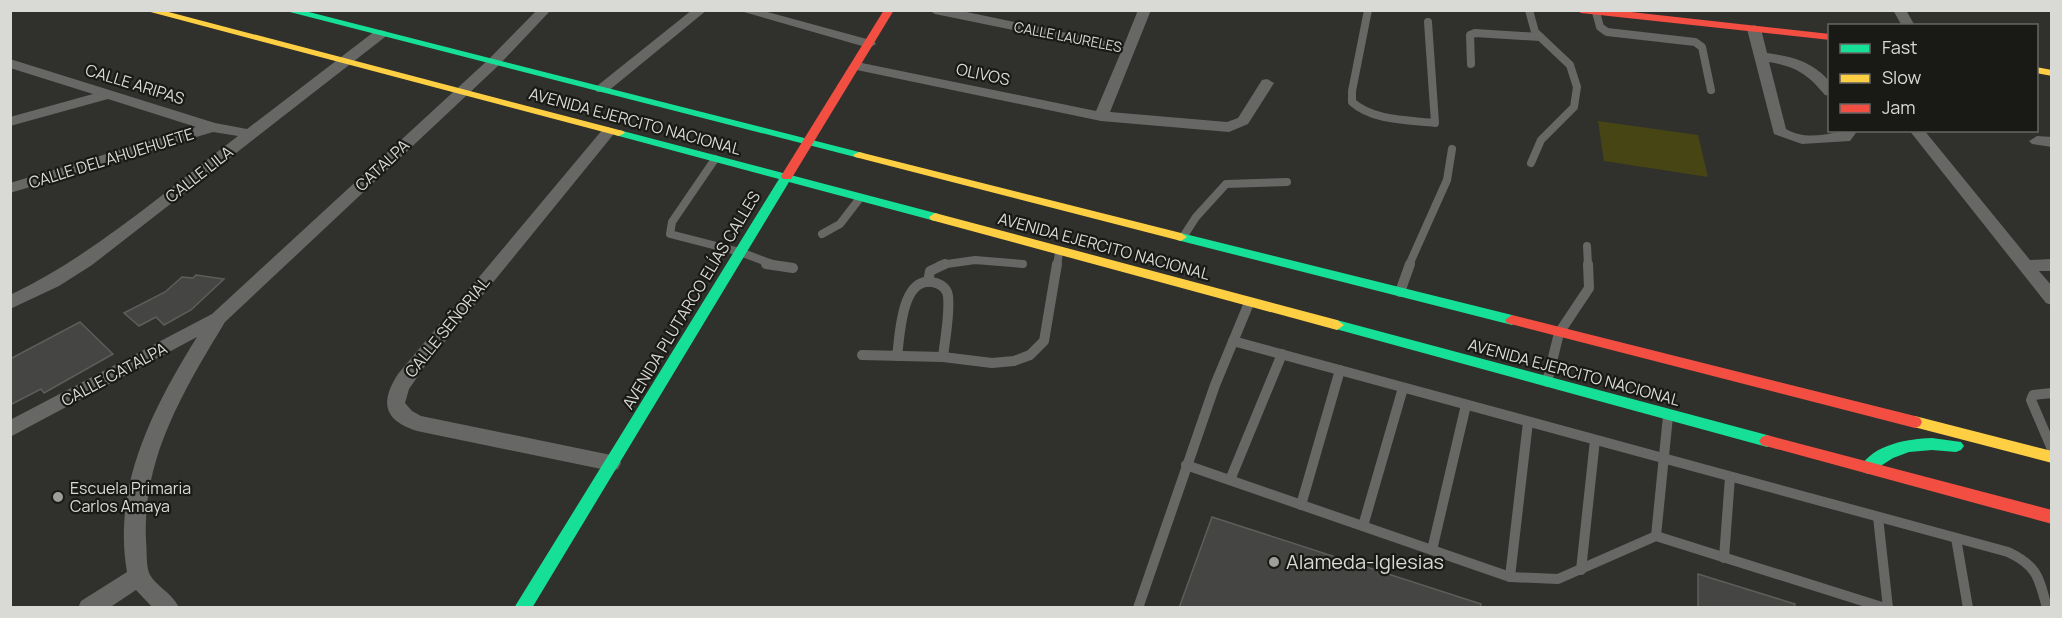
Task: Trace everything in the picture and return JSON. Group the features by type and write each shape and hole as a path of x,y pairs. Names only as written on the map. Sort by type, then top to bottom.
{"main road":[{"name":"AVENIDA EJERCITO NACIONAL","path":"148,10 785,177 2052,517"},
{"name":"AVENIDA EJERCITO NACIONAL","path":"287,10 2052,457"},
{"name":"AVENIDA PLUTARCO ELÍAS CALLES","path":"522,608 785,177 857,66 889,10"},
{"path":"1586,11 1828,37"},
{"path":"1868,468 1874,460 1883,455 1912,444 1935,442 2001,455 2009,454 2012,447"}],"street":[{"name":"CATALPA","path":"218,318 495,62 545,10"},
{"path":"602,89 701,10"},
{"path":"743,10 869,44"},
{"name":"CALLE LAURELES","path":"935,10 1130,50"},
{"path":"1101,117 1145,10"},
{"path":"1899,10 1909,24"},
{"path":"1754,29 1779,131 1798,140 1821,141 1845,138 1850,132"},
{"name":"CALLE LILA","path":"10,303 53,282 86,261 380,34"},
{"path":"1761,56 1806,66 1828,89"},
{"name":"CALLE ARIPAS","path":"10,63 212,127 250,134"},
{"name":"OLIVOS","path":"857,66 1101,117 1229,127 1243,121 1268,83"},
{"path":"10,122 106,95"},
{"name":"CALLE DEL AHUEHUETE","path":"10,188 212,127"},
{"name":"CALLE SEÑORIAL","path":"608,132 418,361 394,399 401,417 417,423 611,463"},
{"path":"1918,132 2052,298"},
{"path":"2025,266 2052,265"},
{"path":"168,608 139,576 134,538 136,501 149,450 174,390 218,318"},
{"name":"CALLE CATALPA","path":"10,429 218,318"},
{"path":"89,608 139,576"}],"lane":[{"path":"1368,10 1352,91 1352,102 1362,110 1377,115 1435,123 1428,22"},
{"path":"1529,10 1532,24 1540,37 1570,66 1577,87 1574,107 1541,140 1531,163"},
{"path":"1586,11 1607,32 1695,42 1702,46 1711,90"},
{"path":"1471,64 1470,35 1475,33 1540,37"},
{"path":"1400,292 1416,246 1447,180 1452,149"},
{"path":"715,159 672,222 670,234 740,252 767,264 793,268"},
{"path":"1183,237 1196,217 1226,184 1287,182"},
{"path":"822,234 831,232 840,226 861,198"},
{"path":"1547,382 1559,333 1589,288 1587,246"},
{"path":"862,355 943,357 992,363 1014,361 1030,355 1044,341 1059,252"},
{"path":"928,282 930,272 945,263 981,260 1023,264"},
{"path":"897,356 907,295 916,285 928,282 941,286 948,295 943,357"},
{"path":"1138,608 1157,558 1186,465 1249,303"},
{"path":"1233,341 1956,538 2025,559 2036,568 2047,608"},
{"path":"1230,480 1282,354"},
{"path":"1301,505 1340,370"},
{"path":"1363,526 1403,388"},
{"path":"2052,393 2033,395 2031,400 2052,449"},
{"path":"1432,550 1466,405"},
{"path":"1656,536 1666,459 1668,415"},
{"path":"1510,577 1528,422"},
{"path":"1581,570 1595,440"},
{"path":"1186,465 1510,577 1558,579 1656,536 1886,608 1878,517"},
{"path":"1724,558 1730,477"},
{"path":"1956,538 1968,608"}],"shaded area":[{"path":"1598,121 1698,135 1708,177 1604,161"}],"building":[{"path":"196,275 224,279 191,310 164,325 156,317 139,326 124,313 165,292 182,277 193,278"},
{"path":"80,322 113,354 44,393 41,389 10,405 10,359"},
{"name":"Alameda-Iglesias","path":"1212,517 1481,604 1480,608 1179,608"},
{"path":"1698,574 1795,604 1794,608 1698,608"}],"traffic: fast":[{"path":"287,10 859,155"},
{"path":"619,133 935,217"},
{"path":"522,608 787,176"},
{"path":"1181,237 1512,320"},
{"path":"1337,325 1767,441"},
{"path":"1868,468 1887,453 1909,446 1920,444 1956,446"}],"traffic: slow":[{"path":"148,10 619,133"},
{"path":"2038,70 2052,73"},
{"path":"859,155 1181,237"},
{"path":"935,217 1337,325"},
{"path":"1915,422 2052,457"}],"traffic: jam":[{"path":"787,176 889,10"},
{"path":"1581,10 1828,37"},
{"path":"1512,320 1915,422"},
{"path":"1767,441 2052,517"}],"place":[{"name":"Escuela Primaria Carlos Amaya","path":"58,497"},
{"name":"Alameda-Iglesias","path":"1274,562"}]}
